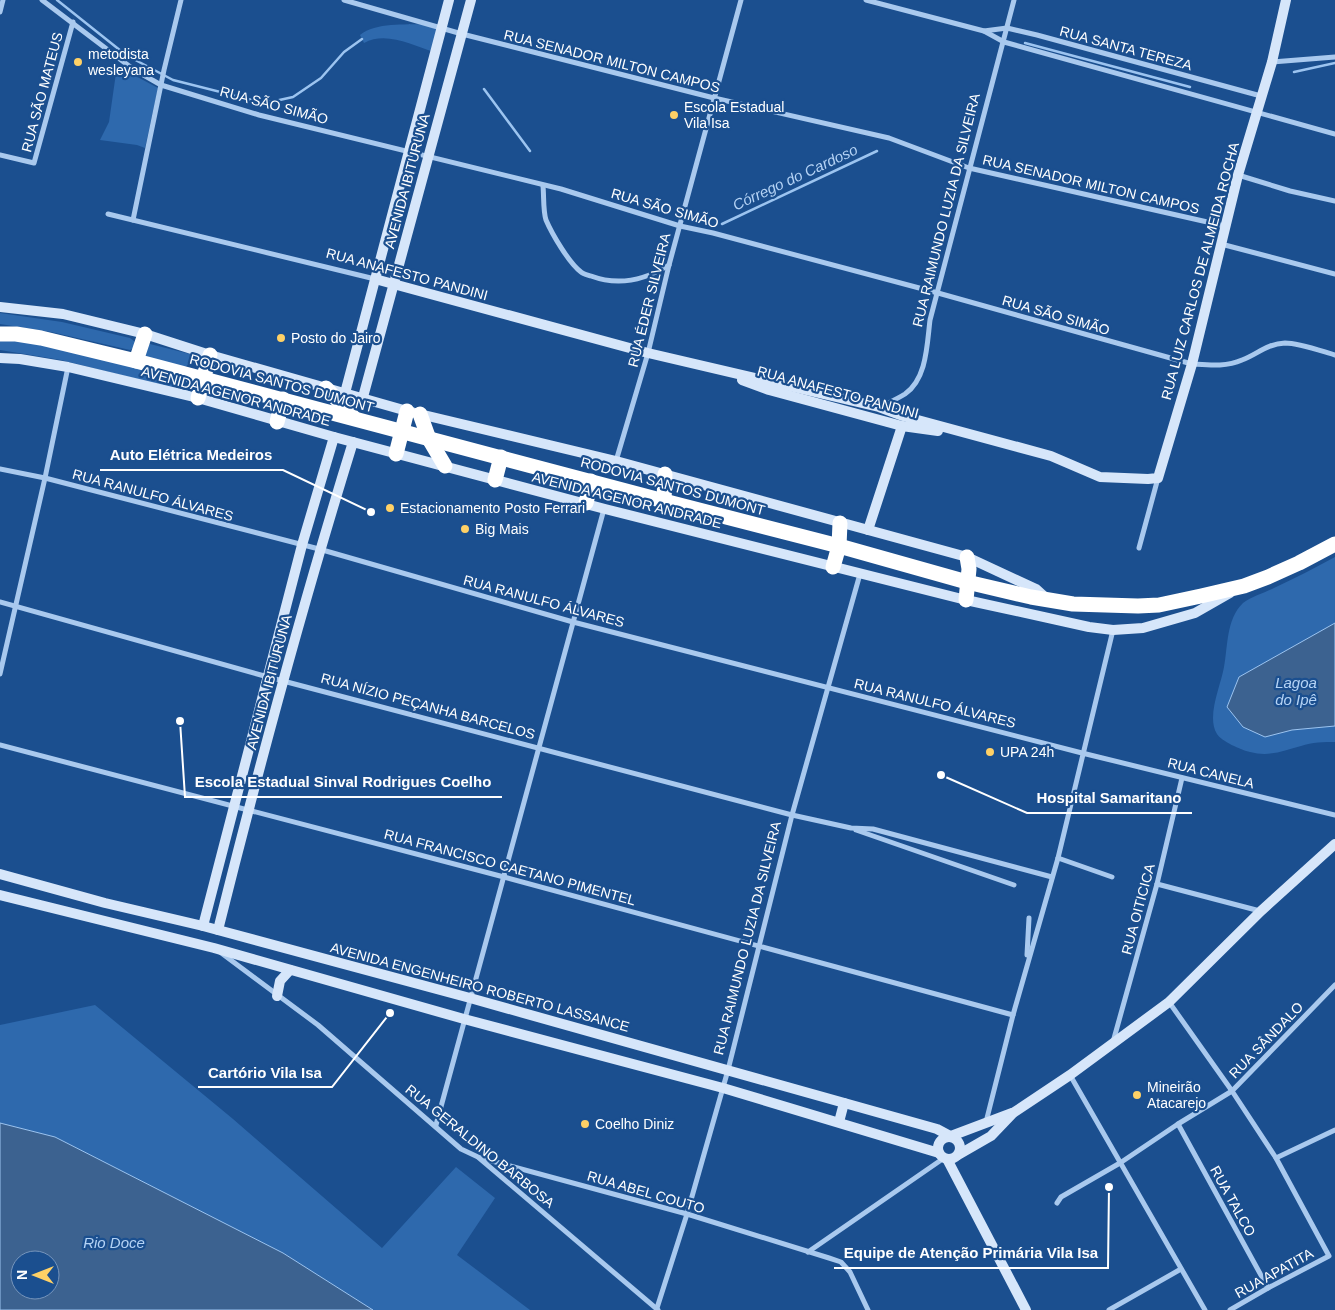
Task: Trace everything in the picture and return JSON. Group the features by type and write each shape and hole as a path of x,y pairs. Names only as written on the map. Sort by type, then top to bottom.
{"highway":[{"name":"RODOVIA SANTOS DUMONT","path":"0,334 16,334 41,338 136,360 402,432 839,546 967,582 1048,600 1095,606 1158,605 1244,586 1299,563 1335,544"},
{"path":"136,360 145,334"},
{"path":"198,398 210,355"},
{"path":"326,388 354,418"},
{"path":"277,422 284,400"},
{"path":"396,454 402,432 413,412"},
{"path":"413,412 445,466"},
{"path":"495,480 501,457"},
{"path":"664,501 665,474"},
{"path":"586,503 591,481"},
{"path":"833,567 839,546 840,523"},
{"path":"966,600 969,568 967,557"}],"street":[{"path":"0,12 3,0"},
{"name":"RUA SÃO SIMÃO","path":"42,0 133,69 161,85 259,114 561,189 680,226 938,293 1192,364 1218,366 1242,360 1261,349 1288,343 1335,355"},
{"path":"133,220 164,70 181,0"},
{"name":"RUA SENADOR MILTON CAMPOS","path":"344,0 462,34 714,98 889,138 970,168 1225,226"},
{"name":"AVENIDA IBITURUNA","path":"345,393 449,0"},
{"name":"AVENIDA IBITURUNA","path":"363,397 471,0"},
{"name":"RUA ÉDER SILVEIRA","path":"616,461 648,353 668,265 741,0"},
{"name":"RUA SANTA TEREZA","path":"866,0 984,32 1004,42 1335,134"},
{"name":"RUA RAIMUNDO LUZIA DA SILVEIRA","path":"879,407 906,393 917,381 923,365 930,320 1014,0"},
{"name":"RUA LUIZ CARLOS DE ALMEIDA ROCHA","path":"1139,548 1192,364 1238,175 1272,62 1286,0"},
{"name":"RUA SÃO MATEUS","path":"0,154 34,163 73,22"},
{"name":"RUA SANTA TEREZA","path":"984,32 1007,28 1261,96"},
{"path":"1272,62 1335,57"},
{"path":"1238,175 1290,191 1335,201"},
{"path":"543,186 546,219 568,259 581,272 600,280 620,281 655,274 668,265"},
{"name":"RUA ANAFESTO PANDINI","path":"108,214 375,279 648,353 879,407 903,416 1051,456 1100,476 1148,480 1158,478"},
{"path":"1222,244 1335,274"},
{"path":"0,307 63,314 145,334 210,355 413,412 616,461 967,557 1036,589 1048,600"},
{"name":"AVENIDA AGENOR ANDRADE","path":"0,358 68,366 198,398 277,422 495,480 860,574 1070,624 1113,630 1143,628 1195,613 1244,586"},
{"name":"RUA ANAFESTO PANDINI","path":"698,364 769,390 902,426 974,435"},
{"path":"0,674 45,478 68,366"},
{"path":"868,530 902,426"},
{"name":"AVENIDA IBITURUNA","path":"203,926 302,545 334,437"},
{"name":"AVENIDA IBITURUNA","path":"218,930 248,809 319,549 353,442"},
{"name":"RUA RANULFO ÁLVARES","path":"0,469 45,478 319,549 573,622 1082,753"},
{"path":"436,1125 604,508"},
{"name":"RUA RAIMUNDO LUZIA DA SILVEIRA","path":"658,1309 728,1070 792,815 860,574"},
{"name":"RUA NÍZIO PEÇANHA BARCELOS","path":"0,602 268,677 540,747 792,815 851,828 1014,885"},
{"path":"986,1122 1013,1015 1058,858 1113,630"},
{"name":"RUA FRANCISCO CAETANO PIMENTEL","path":"0,745 234,805 1013,1015"},
{"name":"RUA CANELA","path":"1082,753 1335,814"},
{"name":"RUA OITICICA","path":"1112,1045 1157,884 1182,778"},
{"name":"RUA NÍZIO PEÇANHA BARCELOS","path":"851,828 873,829 1052,877"},
{"path":"0,895 214,948 464,1019 723,1088 839,1122 951,1159 991,1136 1013,1113 1070,1075 1169,1002 1261,911 1335,844"},
{"path":"1058,858 1112,876"},
{"name":"AVENIDA ENGENHEIRO ROBERTO LASSANCE","path":"0,874 105,903 203,926 470,998 937,1129 950,1136"},
{"path":"1157,884 1261,911"},
{"path":"102,920 105,903"},
{"path":"1026,970 1029,918"},
{"name":"RUA GERALDINO BARBOSA","path":"214,948 318,1025 461,1148 478,1157 658,1309"},
{"path":"277,996 280,980 290,970"},
{"name":"RUA SÂNDALO","path":"1058,1203 1061,1197 1120,1163 1232,1091 1335,985"},
{"path":"1169,1002 1232,1091 1276,1158 1335,1130"},
{"path":"1070,1075 1205,1310"},
{"path":"839,1122 844,1103"},
{"path":"1013,1113 944,1138 939,1142 943,1157 1026,1310"},
{"name":"RUA TALCO","path":"1178,1124 1268,1288"},
{"path":"950,1136 958,1140 960,1147 958,1155"},
{"name":"RUA ABEL COUTO","path":"478,1157 686,1214 841,1262 850,1272 868,1310"},
{"path":"808,1252 943,1157"},
{"name":"RUA APATITA","path":"1230,1310 1329,1256 1276,1158"},
{"path":"1109,1310 1181,1269"}],"shaded area":[{"path":"425,24 441,28 434,52 399,40 381,38 364,43 360,35 382,26"},
{"path":"117,66 158,88 145,148 137,145 100,140 109,122"},
{"path":"0,313 62,322 130,338 134,341 134,348 130,350 51,332 0,324"},
{"path":"0,339 37,343 172,377 176,382 174,386 169,387 61,360 0,350"},
{"path":"150,344 190,354 189,363 185,367 145,358 146,345"},
{"path":"1335,557 1335,742 1309,744 1263,754 1246,751 1227,742 1217,734 1213,719 1229,634 1233,617 1237,610 1250,598"},
{"path":"95,1005 233,1119 382,1248 456,1167 495,1198 457,1255 530,1310 373,1310 283,1253 55,1137 0,1123 0,1025"}],"water":[{"name":"Lagoa do Ipê","path":"1335,623 1335,726 1292,730 1265,737 1243,727 1227,707 1239,677"},
{"name":"Rio Doce","path":"0,1123 55,1137 283,1253 373,1310 0,1310"}],"waterway":[{"name":"Córrego do Cardoso","path":"57,0 126,55 173,80 260,102 293,97 321,78 344,52 362,39"},
{"name":"Córrego do Cardoso","path":"1025,43 1190,87"},
{"name":"Córrego do Cardoso","path":"1294,72 1335,63"},
{"name":"Córrego do Cardoso","path":"484,89 530,151"},
{"name":"Córrego do Cardoso","path":"722,224 877,151"}],"place":[{"name":"metodista wesleyana","path":"78,62"},
{"name":"Escola Estadual Vila Isa","path":"674,115"},
{"name":"Posto do Jairo","path":"281,338"},
{"name":"Estacionamento Posto Ferrari","path":"390,508"},
{"name":"Auto Elétrica Medeiros","path":"371,512"},
{"name":"Big Mais","path":"465,529"},
{"name":"Escola Estadual Sinval Rodrigues Coelho","path":"180,721"},
{"name":"UPA 24h","path":"990,752"},
{"name":"Hospital Samaritano","path":"941,775"},
{"name":"Cartório Vila Isa","path":"390,1013"},
{"name":"Mineirão Atacarejo","path":"1137,1095"},
{"name":"Coelho Diniz","path":"585,1124"},
{"name":"Equipe de Atenção Primária Vila Isa","path":"1109,1187"}]}
